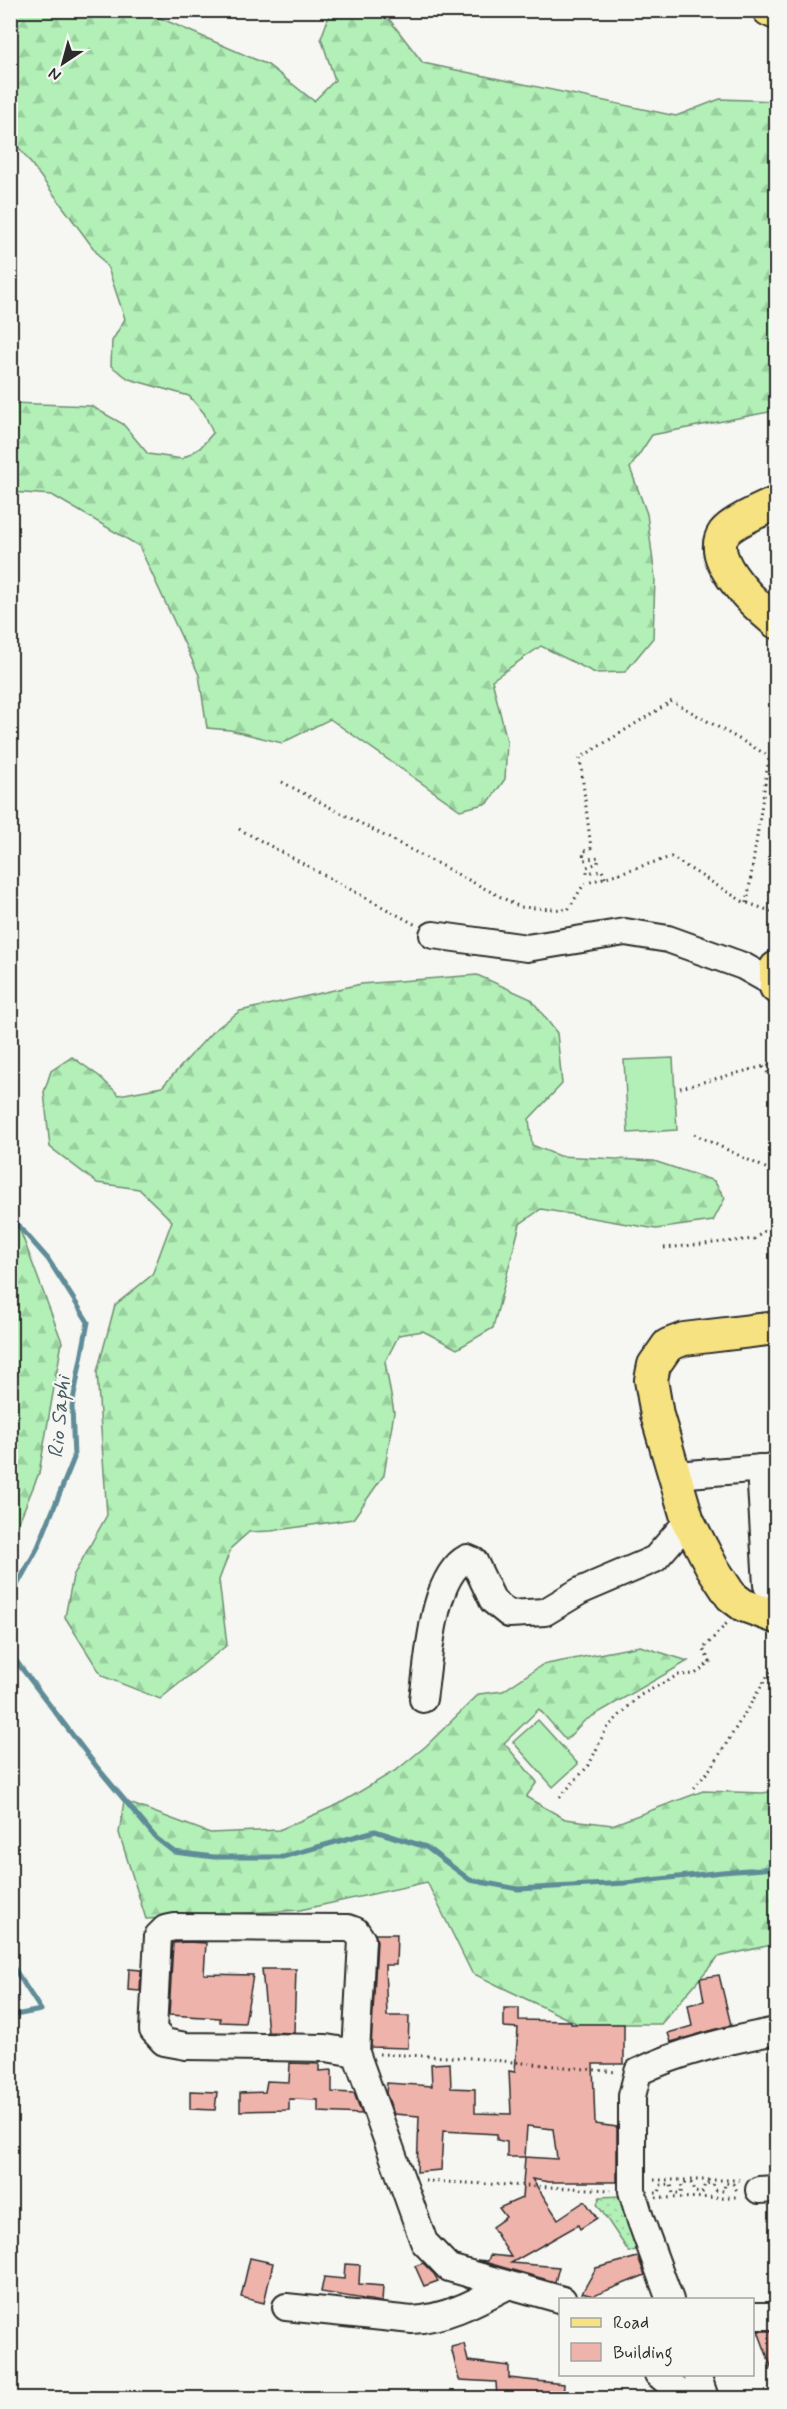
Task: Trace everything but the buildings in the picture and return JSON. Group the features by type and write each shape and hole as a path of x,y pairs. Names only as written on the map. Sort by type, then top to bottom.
{"main road":[{"path":"769,10 777,13"},
{"path":"777,503 723,533 719,550 727,569 746,595 777,622"},
{"path":"777,1328 684,1339 668,1345 654,1365 651,1380 657,1415 688,1521 711,1567 731,1596 743,1605 777,1617"}],"street":[{"path":"433,935 527,948 625,932 668,939 776,980"},
{"path":"676,1475 768,1468 767,1585"},
{"path":"423,1699 437,1606 446,1582 459,1563 467,1558 474,1561 493,1602 509,1614 545,1612 580,1591 655,1559 688,1521"},
{"path":"356,2053 326,2048 186,2046 164,2042 153,2030 159,1936 165,1929 175,1927 348,1928 356,1931 362,1940 356,2053 403,2189 424,2242 449,2268 559,2299"},
{"path":"669,2298 633,2190 632,2096 638,2072 662,2060 744,2037 777,2031"},
{"path":"286,2307 412,2320 429,2319 456,2312 507,2286"},
{"path":"754,2316 777,2316"},
{"path":"645,2376 647,2383 662,2398"},
{"path":"659,2376 686,2398"},
{"path":"698,2376 705,2398"}],"path":[{"path":"605,878 602,870 587,873 587,867 598,863 597,857 584,860 584,852 591,848 580,758 672,701 777,760"},
{"path":"747,903 769,757"},
{"path":"282,782 520,907 568,910 584,885 671,857 747,903 777,913"},
{"path":"239,829 433,935"},
{"path":"680,1088 777,1063"},
{"path":"764,1067 777,1083"},
{"path":"694,1134 777,1173"},
{"path":"664,1248 754,1239 777,1222"},
{"path":"561,1797 589,1765 606,1729 639,1696 678,1675 696,1674 710,1662 703,1649 743,1605"},
{"path":"694,1788 714,1764 777,1662"},
{"path":"356,2053 472,2058 618,2072 629,2068 638,2072"},
{"path":"633,2190 753,2180 768,2190"},
{"path":"403,2189 425,2193 424,2181 754,2196 768,2190"},
{"path":"633,2190 644,2190 644,2186 650,2186 653,2193 660,2193 661,2185 671,2184 673,2194 681,2194 682,2183 691,2183 694,2192 702,2193 705,2184 713,2184 716,2190 724,2191 725,2183 734,2184 738,2192 746,2193 747,2184 768,2190"}],"green space":[{"path":"382,10 423,63 676,116 720,99 776,101 776,412 652,435 630,468 647,514 655,578 653,638 625,672 595,673 541,646 492,680 507,741 505,779 488,803 460,810 330,719 282,743 230,730 207,728 199,675 139,546 52,495 11,492 11,403 91,406 123,424 148,454 182,459 200,448 213,433 204,413 189,396 129,379 111,366 112,341 125,319 108,268 11,138 11,11 144,11 268,65 314,101 335,80 321,38 331,11"},
{"path":"477,975 531,999 557,1033 562,1084 529,1119 532,1145 559,1156 654,1161 714,1181 725,1198 713,1221 656,1229 541,1209 520,1224 493,1328 457,1349 423,1331 399,1335 385,1362 394,1412 384,1475 353,1519 249,1532 231,1548 219,1580 227,1645 160,1699 102,1676 65,1617 73,1576 107,1515 97,1372 115,1305 152,1275 172,1221 139,1189 97,1183 50,1147 44,1092 51,1071 72,1057 99,1076 119,1095 162,1087 212,1032 240,1011 361,984"},
{"path":"673,1058 677,1130 628,1133 624,1060"},
{"path":"11,1206 62,1342 39,1473 16,1529 11,1554"},
{"path":"640,1646 688,1661 584,1721 566,1740 539,1709 504,1743 537,1782 526,1797 565,1819 612,1825 703,1791 762,1793 776,1791 776,1944 718,1957 661,2024 578,2024 472,1973 427,1882 300,1910 146,1919 119,1833 124,1801 210,1833 279,1830 339,1804 398,1769 426,1746 479,1694 503,1691 542,1665"},
{"path":"538,1720 578,1764 553,1787 513,1742"},
{"path":"622,2196 642,2248 629,2252 597,2204 600,2197"}],"waterway":[{"name":"Rio Saphi","path":"10,1216 48,1259 88,1322 72,1406 74,1458 38,1547 10,1598"},
{"path":"10,1653 97,1767 156,1838 174,1852 214,1857 282,1857 375,1831 426,1847 470,1880 518,1889 625,1883 776,1868"},
{"name":"Rio Saphi","path":"10,1962 41,2010 10,2016"}]}
